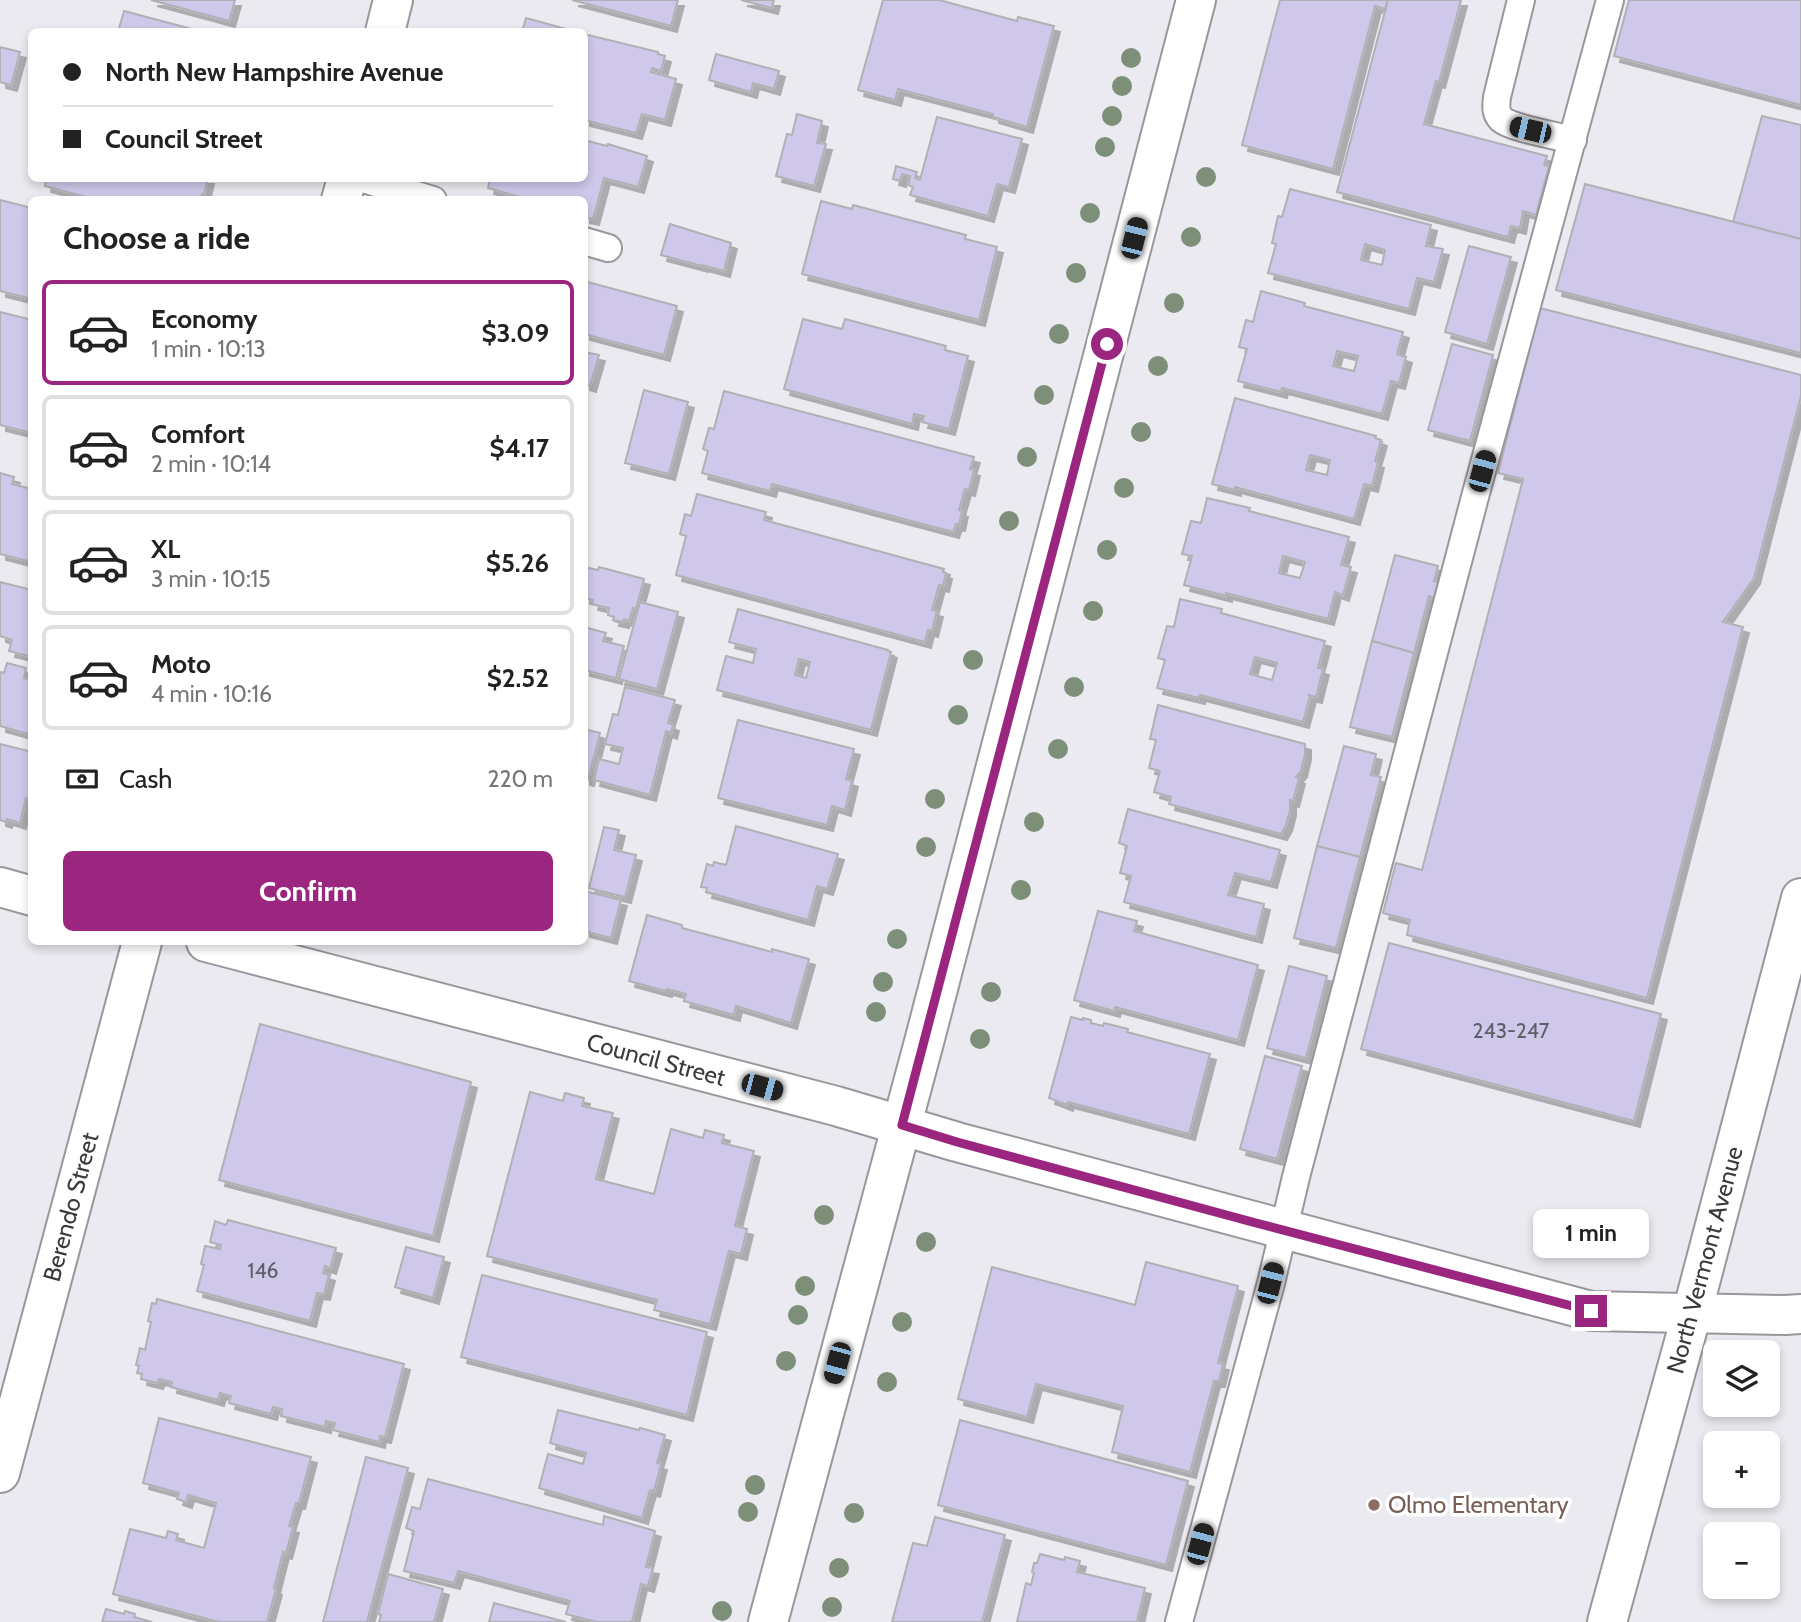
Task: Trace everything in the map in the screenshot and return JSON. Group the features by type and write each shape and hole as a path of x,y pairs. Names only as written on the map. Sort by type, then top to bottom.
{"street":[{"path":"386,28 393,0"},
{"path":"768,1622 902,1125 1196,0"},
{"path":"0,887 28,894"},
{"name":"North Vermont Avenue","path":"1607,1622 1801,898"},
{"name":"Berendo Street","path":"0,1472 141,945"},
{"name":"Council Street","path":"217,945 902,1125 1591,1311 1801,1314"}],"lane":[{"path":"1521,0 1496,110 1501,119 1516,126 1573,140"},
{"path":"1179,1622 1475,497 1610,0"},
{"path":"373,182 420,196"}],"building":[{"path":"151,0 235,0 229,21"},
{"path":"572,0 678,0 671,26"},
{"path":"741,0 774,0 772,8"},
{"path":"883,0 939,0 1017,21 1018,17 1054,26 1027,127 993,117 993,114 898,89 895,100 858,90"},
{"path":"1280,0 1388,0 1385,9 1375,6 1333,169 1242,145"},
{"path":"1388,0 1461,0 1439,82 1436,81 1424,124 1547,156 1544,165 1549,166 1536,215 1523,211 1520,228 1511,226 1508,237 1337,192"},
{"path":"1629,0 1801,0 1801,105 1614,56"},
{"path":"124,11 188,28 119,28"},
{"path":"526,18 562,28 523,28"},
{"path":"588,35 665,56 661,71 652,68 651,72 676,79 665,120 642,114 636,133 588,121"},
{"path":"0,47 20,52 11,85 0,82"},
{"path":"716,54 779,71 774,89 753,83 751,92 709,80"},
{"path":"797,114 822,121 817,143 826,144 814,186 776,176 787,134 792,135"},
{"path":"1762,116 1801,125 1801,239 1733,222"},
{"path":"937,117 1022,139 1009,187 997,184 988,216 910,195 913,187 908,185 910,176 902,174 900,181 893,179 896,166 917,172 915,178 920,180"},
{"path":"588,141 647,156 638,187 604,178 593,219 588,218 588,196 517,196 488,188 489,182 588,182"},
{"path":"46,182 207,182 202,196 82,196 45,186"},
{"path":"1585,184 1801,239 1801,353 1556,290"},
{"path":"1290,189 1431,225 1426,246 1443,249 1434,282 1417,278 1409,309 1268,273 1276,244 1272,243 1278,216 1282,217","holes":["1365,244 1385,250 1382,265 1361,260"]},
{"path":"0,200 28,207 28,298 0,291"},
{"path":"821,201 852,209 853,205 966,235 965,239 997,247 979,320 802,274"},
{"path":"670,224 731,243 724,271 661,255"},
{"path":"1469,246 1511,257 1487,344 1445,332"},
{"path":"588,282 677,306 664,355 588,335"},
{"path":"1261,291 1305,303 1304,306 1403,332 1397,354 1406,357 1399,383 1391,381 1382,414 1282,388 1281,392 1238,381 1247,349 1239,347 1246,320 1253,322","holes":["1337,351 1358,356 1354,371 1333,366"]},
{"path":"1540,308 1801,375 1801,396 1754,578 1723,622 1743,627 1647,998 1407,935 1410,920 1383,913 1396,863 1422,870 1523,479 1498,473"},
{"path":"0,312 28,319 28,432 0,425"},
{"path":"803,319 842,329 845,319 946,346 945,350 968,356 949,429 922,422 924,416 914,414 912,424 784,389"},
{"path":"1452,344 1493,355 1470,441 1428,430"},
{"path":"588,353 599,355 590,386 588,385"},
{"path":"644,390 688,402 669,474 625,463"},
{"path":"724,391 974,457 970,469 974,470 969,490 965,489 959,510 962,511 959,525 956,524 953,532 772,484 770,491 702,473 708,451 703,449 709,428 714,429"},
{"path":"1235,398 1376,436 1375,438 1381,440 1372,486 1364,484 1354,519 1235,487 1235,490 1212,484","holes":["1310,455 1330,460 1327,475 1306,470"]},
{"path":"0,473 14,477 12,484 28,488 28,561 0,554"},
{"path":"697,494 766,512 764,520 944,569 943,572 946,573 943,586 939,585 932,610 937,611 932,631 928,630 925,642 676,575 686,536 680,534 685,514 691,516"},
{"path":"1207,498 1349,537 1341,565 1351,567 1343,595 1335,592 1328,619 1184,585 1192,556 1182,554 1191,521 1201,523","holes":["1283,556 1305,562 1300,578 1279,573"]},
{"path":"1395,555 1438,566 1434,581 1438,582 1434,598 1429,596 1414,653 1372,641"},
{"path":"599,567 644,579 636,609 633,608 629,621 613,620 614,617 608,615 609,608 592,604 593,600 588,599 588,568 598,570"},
{"path":"0,582 28,589 28,656 9,651 12,640 0,636"},
{"path":"1180,599 1325,641 1318,668 1323,669 1316,697 1308,695 1310,696 1303,722 1200,695 1199,698 1157,688 1165,660 1158,658 1167,626 1174,627","holes":["1255,657 1277,663 1272,680 1250,674"]},
{"path":"640,602 678,612 657,689 619,679"},
{"path":"738,609 888,650 891,652 871,730 717,690 726,656 753,663 756,649 729,642","holes":["799,659 810,662 806,678 795,675"]},
{"path":"588,628 606,633 603,641 624,646 616,678 588,671"},
{"path":"1372,641 1414,653 1392,737 1350,727"},
{"path":"7,663 26,668 24,678 28,679 28,734 0,726 0,672 4,673"},
{"path":"625,687 675,700 668,723 673,725 671,733 666,731 650,795 594,780 599,759 619,764 623,748 605,744 613,714 618,715"},
{"path":"1158,705 1305,744 1293,801 1290,800 1290,810 1281,834 1169,804 1171,797 1154,792 1160,771 1149,768 1156,740 1150,739"},
{"path":"738,720 854,749 846,779 852,781 845,810 832,806 827,825 718,798"},
{"path":"588,730 600,733 588,780"},
{"path":"0,744 28,751 28,798 20,823 0,820"},
{"path":"1344,746 1376,754 1371,775 1381,777 1360,857 1317,846"},
{"path":"1128,809 1280,850 1271,882 1235,873 1228,895 1264,904 1256,937 1124,902 1131,876 1120,873 1127,846 1119,843"},
{"path":"736,826 838,854 827,889 817,886 808,920 706,892 707,888 701,887 707,864 713,866 714,862 726,865"},
{"path":"604,827 619,830 614,850 636,855 625,897 589,888"},
{"path":"1317,846 1360,857 1336,948 1294,938"},
{"path":"588,892 621,900 611,938 588,932"},
{"path":"1098,911 1137,921 1134,931 1258,965 1238,1040 1115,1007 1114,1011 1074,1000"},
{"path":"647,915 682,925 682,928 809,959 791,1023 736,1006 734,1015 684,1001 686,994 629,981"},
{"path":"1389,943 1661,1014 1634,1121 1361,1049"},
{"path":"1289,966 1327,976 1306,1058 1267,1048"},
{"path":"1071,1017 1091,1020 1091,1023 1103,1026 1104,1023 1128,1029 1127,1032 1210,1054 1189,1134 1068,1102 1067,1105 1049,1098"},
{"path":"260,1024 471,1082 433,1236 219,1180"},
{"path":"1265,1056 1302,1066 1277,1159 1240,1149"},
{"path":"530,1092 563,1101 565,1093 584,1098 582,1106 613,1113 596,1179 654,1194 671,1129 703,1138 705,1130 724,1135 722,1143 754,1151 735,1226 747,1229 741,1254 729,1251 710,1324 654,1310 657,1300 487,1256"},
{"path":"228,1220 336,1248 330,1268 325,1266 323,1273 329,1275 324,1294 317,1293 310,1321 197,1291 204,1265 201,1264 205,1246 220,1249 221,1245 210,1242 215,1221 226,1225"},
{"path":"406,1247 444,1257 433,1298 395,1287"},
{"path":"1146,1262 1238,1286 1218,1363 1223,1364 1219,1381 1214,1381 1190,1472 1112,1452 1123,1406 1036,1384 1027,1417 958,1399 992,1267 1135,1305"},
{"path":"482,1275 707,1332 687,1415 461,1357"},
{"path":"157,1299 404,1364 385,1437 380,1436 379,1442 333,1430 335,1423 326,1421 325,1427 281,1416 282,1409 273,1407 271,1414 229,1403 231,1396 220,1393 218,1400 171,1387 172,1382 159,1379 157,1383 141,1379 142,1374 137,1373 139,1366 136,1365 140,1348 145,1350 152,1303 156,1304"},
{"path":"558,1410 665,1435 657,1463 661,1464 654,1491 650,1490 642,1518 539,1488 548,1454 583,1464 586,1453 550,1443"},
{"path":"159,1418 311,1457 299,1503 296,1503 289,1526 293,1527 286,1553 283,1552 267,1622 219,1622 113,1594 130,1529 166,1538 168,1531 178,1534 176,1540 204,1548 216,1503 188,1495 186,1502 177,1499 179,1493 143,1483"},
{"path":"960,1420 1188,1481 1166,1565 938,1505"},
{"path":"366,1457 408,1468 367,1622 323,1622"},
{"path":"428,1479 603,1525 604,1516 655,1531 646,1567 653,1568 648,1586 641,1584 632,1622 597,1622 566,1614 570,1601 458,1571 454,1583 404,1571 414,1531 406,1528 412,1507 420,1509"},
{"path":"935,1517 1005,1535 982,1622 892,1622 913,1543 927,1546"},
{"path":"1040,1554 1080,1561 1077,1572 1145,1588 1137,1622 1017,1622 1026,1583 1031,1585 1034,1563 1037,1563"},
{"path":"388,1574 443,1589 434,1622 379,1622 381,1615 378,1614"},
{"path":"494,1603 566,1622 489,1622"},
{"path":"106,1609 124,1614 125,1611 135,1614 134,1617 152,1622 102,1622"}],"place":[{"name":"Olmo Elementary","path":"1374,1505"}],"route":[{"path":"1107,344 902,1125 1256,1223 1591,1311"}]}
